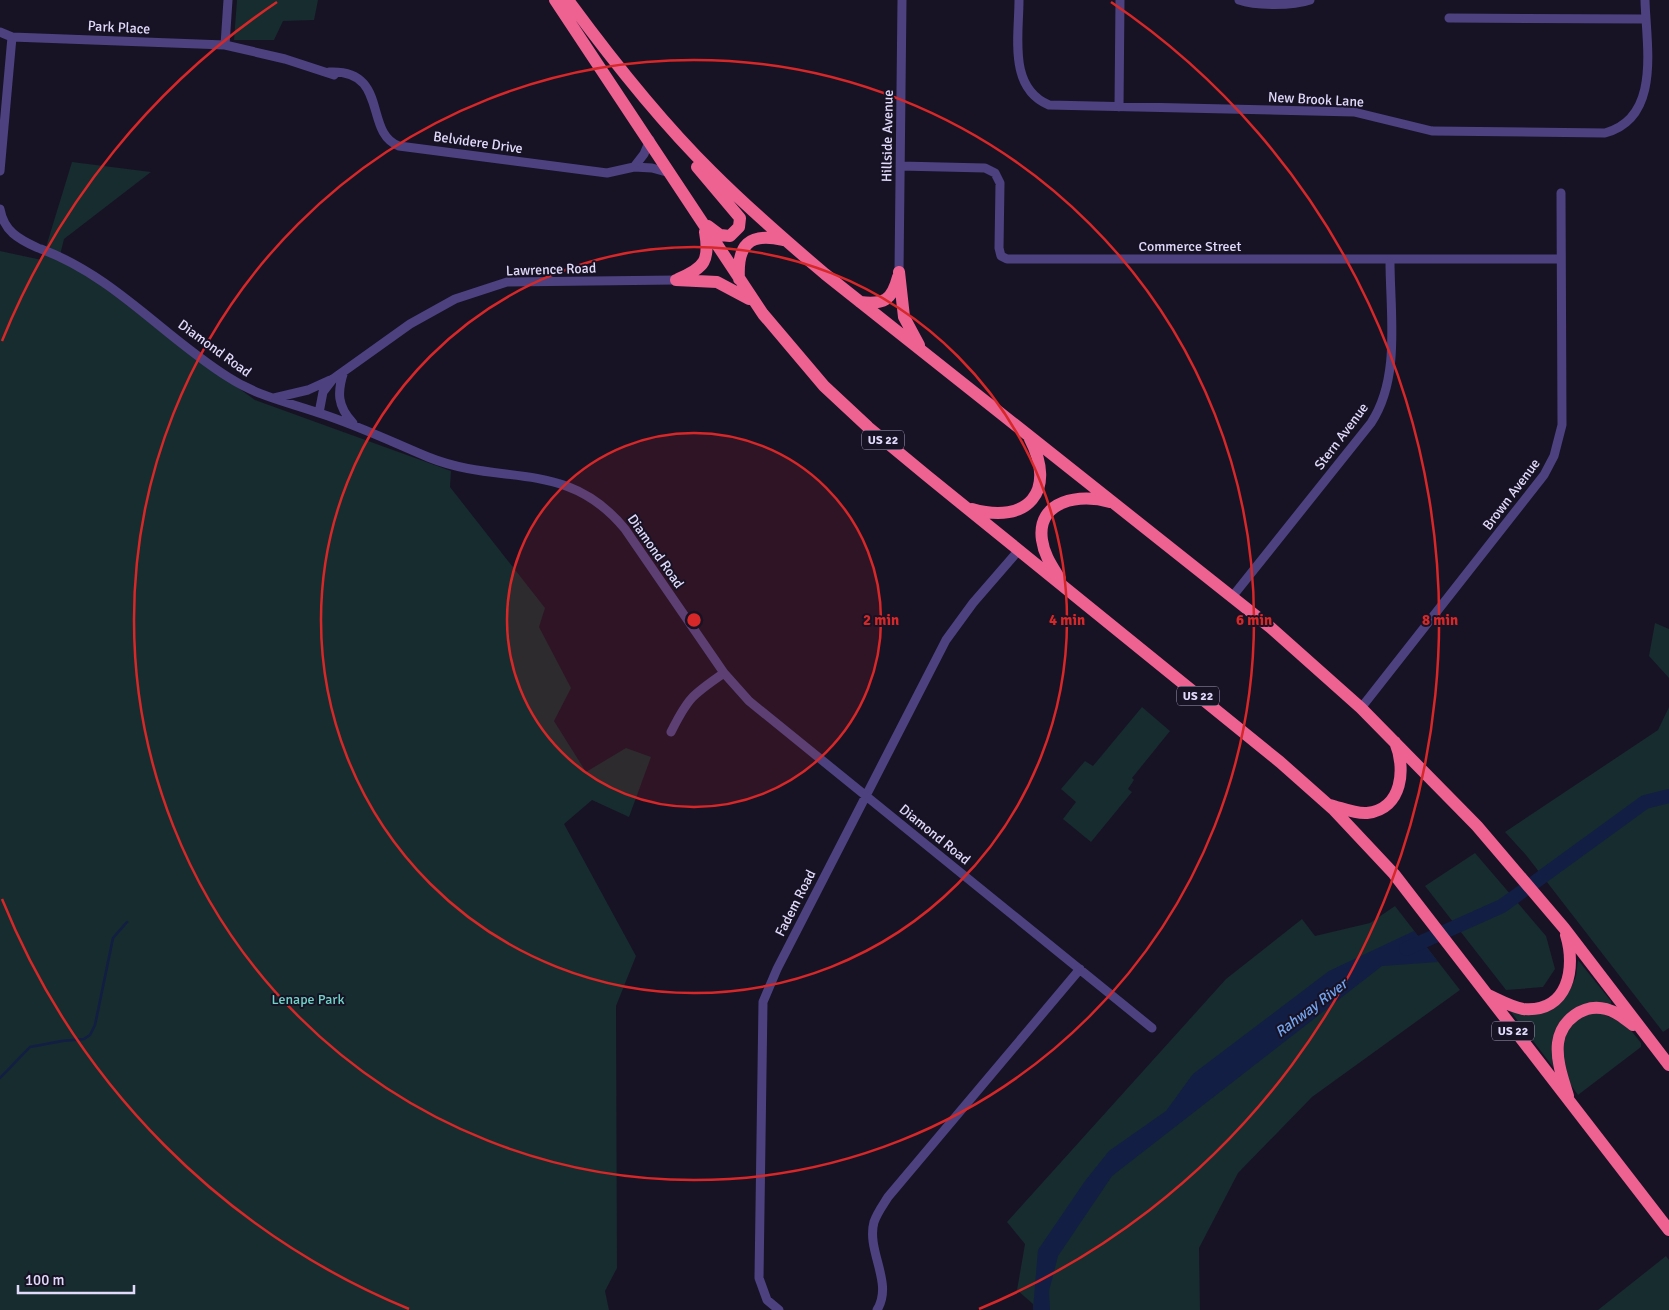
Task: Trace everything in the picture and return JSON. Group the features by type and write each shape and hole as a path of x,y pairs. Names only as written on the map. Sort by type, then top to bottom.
{"highway":[{"name":"US 22","path":"555,0 650,140 739,280 798,358 848,409 1280,762 1327,804 1384,862 1669,1230"},
{"path":"568,0 666,124 712,173 785,240 860,302 1232,597 1361,708 1464,810 1564,928 1669,1065"},
{"path":"666,124 689,159 737,212 740,224 735,233 726,237 716,233 702,223"},
{"path":"676,280 694,272 705,260 708,246 702,223"},
{"path":"739,280 739,259 746,244 763,237 785,240"},
{"path":"860,302 875,303 887,298 895,288 899,272"},
{"path":"899,272 904,317 923,352"},
{"path":"676,280 717,282 754,302"},
{"path":"967,508 988,514 1004,514 1019,510 1031,500 1039,486 1042,471 1038,455 1028,435"},
{"path":"1068,589 1048,561 1043,547 1042,532 1046,518 1058,506 1076,497 1091,497 1114,504"},
{"path":"1327,804 1368,813 1390,801 1400,787 1402,776 1399,754 1393,739"},
{"path":"1486,994 1525,1009 1540,1007 1557,997 1567,986 1571,971 1570,951 1564,928"},
{"path":"1572,1106 1561,1074 1558,1049 1562,1031 1574,1016 1588,1009 1608,1010 1623,1017 1647,1036"}],"street":[{"path":"225,45 228,0"},
{"name":"Hillside Avenue","path":"899,272 902,0"},
{"name":"New Brook Lane","path":"1019,0 1020,74 1034,98 1048,105 1058,107 1354,112 1432,132 1605,134 1623,126 1633,117 1644,94 1647,80 1645,0"},
{"path":"1119,107 1120,0"},
{"path":"1239,0 1249,4 1301,3 1310,0"},
{"path":"1449,18 1646,19"},
{"name":"Park Place","path":"0,32 12,37 225,45 329,72"},
{"path":"0,171 12,37"},
{"name":"Belvidere Drive","path":"329,72 338,71 359,79 371,94 384,135 390,143 399,146 607,173 634,167 652,168 671,173"},
{"path":"634,167 644,154 650,140"},
{"name":"Commerce Street","path":"900,166 985,168 995,173 1000,183 999,248 1001,256 1007,260 1390,261 1561,259"},
{"name":"Brown Avenue","path":"1361,708 1540,481 1554,456 1562,425 1561,193"},
{"name":"Diamond Road","path":"0,209 8,231 21,241 70,262 99,280 228,377 257,394 355,425 443,463 460,468 555,482 573,487 595,499 625,529 724,673 749,701 1152,1028"},
{"name":"Stern Avenue","path":"1232,597 1370,423 1381,406 1388,386 1391,366 1390,261"},
{"name":"Lawrence Road","path":"272,398 308,390 332,379 404,328 432,311 455,299 506,282 676,280"},
{"path":"344,371 339,386 339,402 347,417 355,425"},
{"path":"319,413 323,392 332,379"},
{"name":"Fadem Road","path":"779,1310 767,1300 759,1278 763,1002 777,969 946,640 973,603 1019,550"},
{"path":"670,732 685,704 693,694 724,673"},
{"path":"877,1310 884,1293 873,1234 878,1212 893,1191 1080,969"}],"green space":[{"path":"237,0 318,0 314,20 283,21 274,40 234,40"},
{"name":"Lenape Park","path":"72,162 151,172 64,239 59,259 78,268 255,400 451,471 450,487 545,608 539,627 571,688 554,721 586,772 626,748 651,757 629,817 592,800 564,824 636,956 616,1006 617,1268 605,1291 609,1310 0,1310 0,251 42,260"},
{"path":"1655,623 1669,629 1669,678 1649,656"},
{"path":"1142,707 1170,731 1132,778 1134,780 1128,789 1132,792 1091,842 1063,819 1076,802 1061,789 1085,761 1093,766"},
{"path":"1669,707 1669,1028 1663,1032 1526,855 1505,832 1658,730"},
{"path":"1475,853 1546,936 1555,969 1543,987 1506,990 1425,886"},
{"path":"1395,906 1460,990 1312,1097 1238,1173 1199,1248 1200,1310 1033,1310 1033,1304 1017,1290 1025,1244 1007,1222 1226,979 1302,919 1315,936 1370,923"},
{"path":"1578,960 1611,1001 1611,1006 1585,1005 1553,1054 1553,1067 1511,1012 1516,1012 1571,988 1576,976"},
{"path":"1598,1012 1626,1024 1641,1043 1641,1047 1578,1095 1568,1081 1562,1051 1567,1031 1580,1017"},
{"path":"1666,1256 1669,1260 1669,1310 1598,1310"}],"water":[{"path":"1414,931 1438,962 1382,966 1112,1176 1058,1256 1049,1291 1050,1310 1033,1310 1038,1250 1085,1181 1109,1151 1166,1111 1193,1074 1329,971"}],"waterway":[{"name":"Rahway River","path":"1406,949 1502,906 1645,802 1669,796"},
{"path":"0,1078 30,1047 84,1039 90,1035 95,1025 113,938 127,922"}]}
